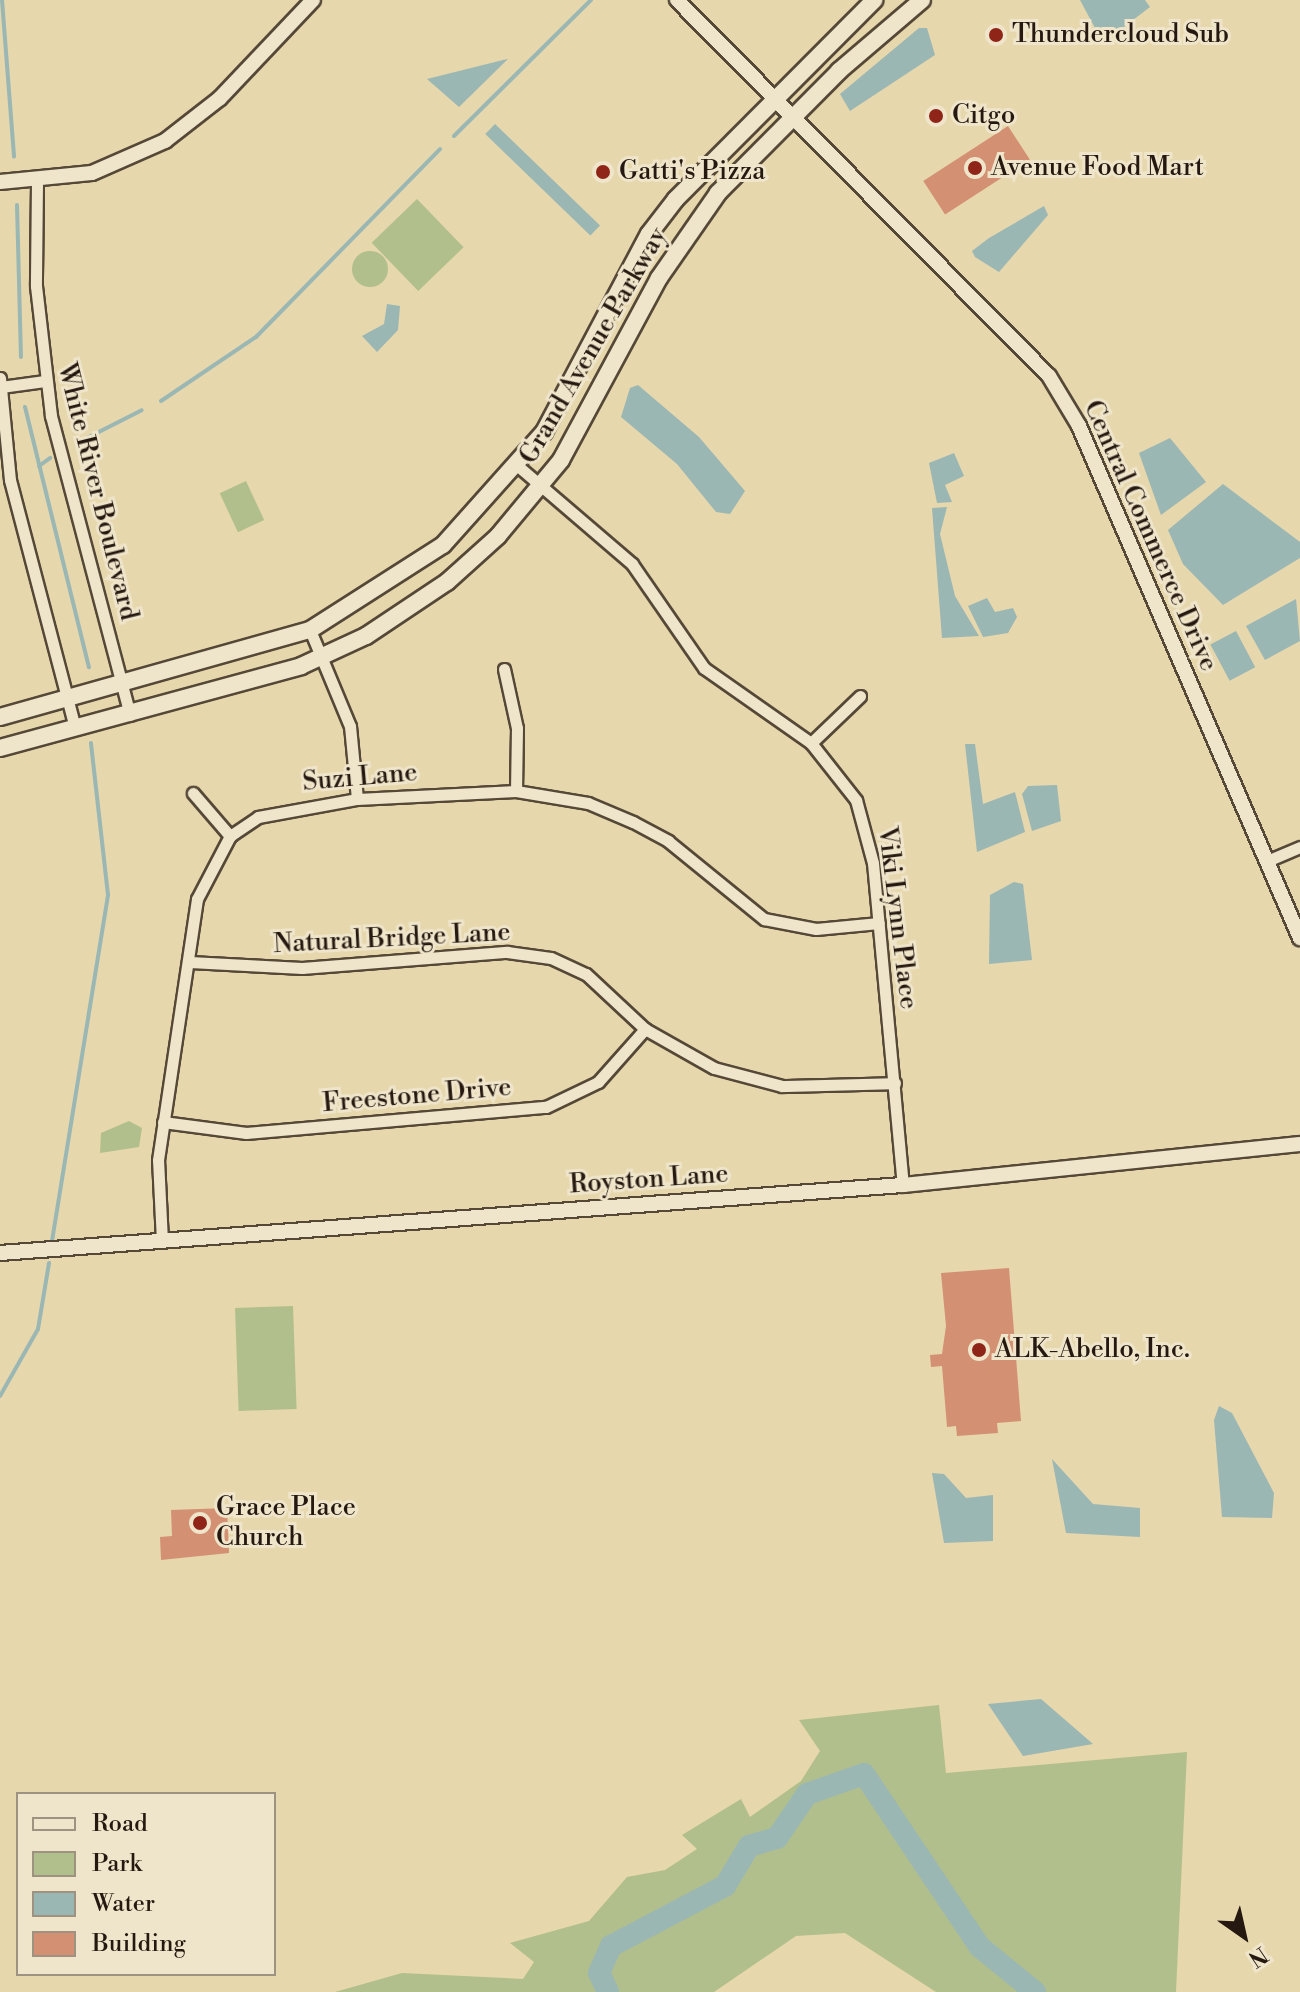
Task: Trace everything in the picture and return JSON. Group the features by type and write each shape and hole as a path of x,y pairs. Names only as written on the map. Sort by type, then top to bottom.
{"main road":[{"name":"Grand Avenue Parkway","path":"0,717 310,630 399,579 519,467 568,391 649,234 773,95 874,0"},
{"name":"Grand Avenue Parkway","path":"0,748 130,715 324,657 447,582 540,486 695,221 793,116 922,0"}],"street":[{"path":"0,182 37,182 92,173 165,141 220,98 313,0"},
{"name":"Central Commerce Drive","path":"677,0 1015,338 1061,395 1300,938"},
{"name":"White River Boulevard","path":"37,182 45,381 130,715"},
{"path":"0,378 10,480 75,728"},
{"path":"1,387 45,381"},
{"name":"Viki Lynn Place","path":"519,467 632,564 704,668 811,743 856,800 868,833 879,923 903,1185"},
{"path":"310,630 324,657 350,726 357,799"},
{"path":"504,669 517,728 516,791"},
{"path":"811,743 860,696"},
{"name":"Suzi Lane","path":"230,836 288,807 357,799 516,791 588,803 633,822 668,841 764,919 803,928 879,923"},
{"path":"162,1241 163,1122 190,962 197,899 230,836 193,793"},
{"path":"1267,861 1300,847"},
{"name":"Natural Bridge Lane","path":"190,962 302,968 507,952 551,958 586,974 645,1029 746,1080 823,1088 895,1083"},
{"name":"Freestone Drive","path":"163,1122 246,1133 546,1107 598,1082 645,1029"},
{"name":"Royston Lane","path":"0,1253 903,1185 1300,1144"}],"green space":[{"path":"417,199 464,247 418,291 372,243"},
{"path":"370,251 383,256 388,269 383,282 370,287 357,282 352,269 357,256"},
{"path":"246,481 264,520 238,532 220,493"},
{"path":"129,1121 142,1128 139,1147 100,1153 101,1133"},
{"path":"293,1306 297,1409 239,1411 235,1308"},
{"path":"939,1705 946,1773 1187,1752 1176,1992 936,1992 845,1933 796,1936 714,1992 335,1992 402,1973 523,1979 534,1962 510,1943 589,1921 627,1877 665,1870 697,1849 682,1835 741,1799 750,1817 801,1781 820,1751 799,1720"}],"water":[{"path":"1080,0 1145,0 1150,7 1103,43"},
{"path":"919,28 927,28 935,55 850,111 840,94"},
{"path":"508,59 459,107 427,79 503,60"},
{"path":"495,124 600,225 590,235 485,134"},
{"path":"1044,206 1048,215 999,272 975,257 972,251 989,238"},
{"path":"387,304 400,306 398,330 377,352 362,336 384,324"},
{"path":"638,385 699,437 745,491 730,514 716,512 677,464 621,417 630,388"},
{"path":"1170,438 1206,482 1161,515 1139,453"},
{"path":"954,453 964,476 945,485 952,502 937,503 929,463"},
{"path":"1223,484 1300,542 1300,558 1223,605 1183,564 1168,530"},
{"path":"947,507 940,534 955,596 979,636 942,638 932,508"},
{"path":"987,598 995,612 1013,608 1017,617 1008,633 983,637 968,606"},
{"path":"1296,599 1300,641 1265,660 1246,626"},
{"path":"1236,631 1255,667 1230,681 1210,645"},
{"path":"965,744 975,744 983,804 1015,792 1025,832 977,852"},
{"path":"1057,785 1061,821 1032,831 1022,794 1028,786"},
{"path":"1014,882 1023,884 1032,960 989,964 990,895"},
{"path":"1219,1406 1232,1413 1274,1493 1272,1518 1222,1517 1214,1420"},
{"path":"1052,1459 1093,1504 1140,1508 1140,1537 1066,1533"},
{"path":"932,1473 944,1474 966,1498 993,1495 993,1541 944,1543"},
{"path":"1041,1699 1093,1744 1023,1756 988,1704"}],"building":[{"name":"Avenue Food Mart","path":"1008,126 1030,160 945,215 923,181"},
{"name":"ALK-Abello, Inc.","path":"1009,1268 1021,1421 997,1423 998,1433 957,1436 956,1426 947,1427 942,1366 931,1367 930,1355 942,1354 946,1326 941,1273"},
{"name":"Grace Place Church","path":"227,1508 229,1553 161,1560 160,1537 172,1536 171,1510"}],"waterway":[{"path":"2,0 14,157"},
{"path":"454,136 591,0"},
{"path":"161,401 256,337 440,149"},
{"path":"17,205 21,357"},
{"path":"25,407 89,667"},
{"path":"81,441 142,410"},
{"path":"39,466 50,458"},
{"path":"52,1241 108,895 91,743"},
{"path":"0,1396 38,1329 49,1263"},
{"path":"608,1992 599,1973 611,1946 725,1886 749,1846 777,1838 807,1794 864,1774 980,1947 1035,1992"}],"place":[{"name":"Thundercloud Sub","path":"996,35"},
{"name":"Citgo","path":"936,116"},
{"name":"Avenue Food Mart","path":"975,168"},
{"name":"Gatti's Pizza","path":"603,172"},
{"name":"ALK-Abello, Inc.","path":"979,1350"},
{"name":"Grace Place Church","path":"200,1523"}]}
